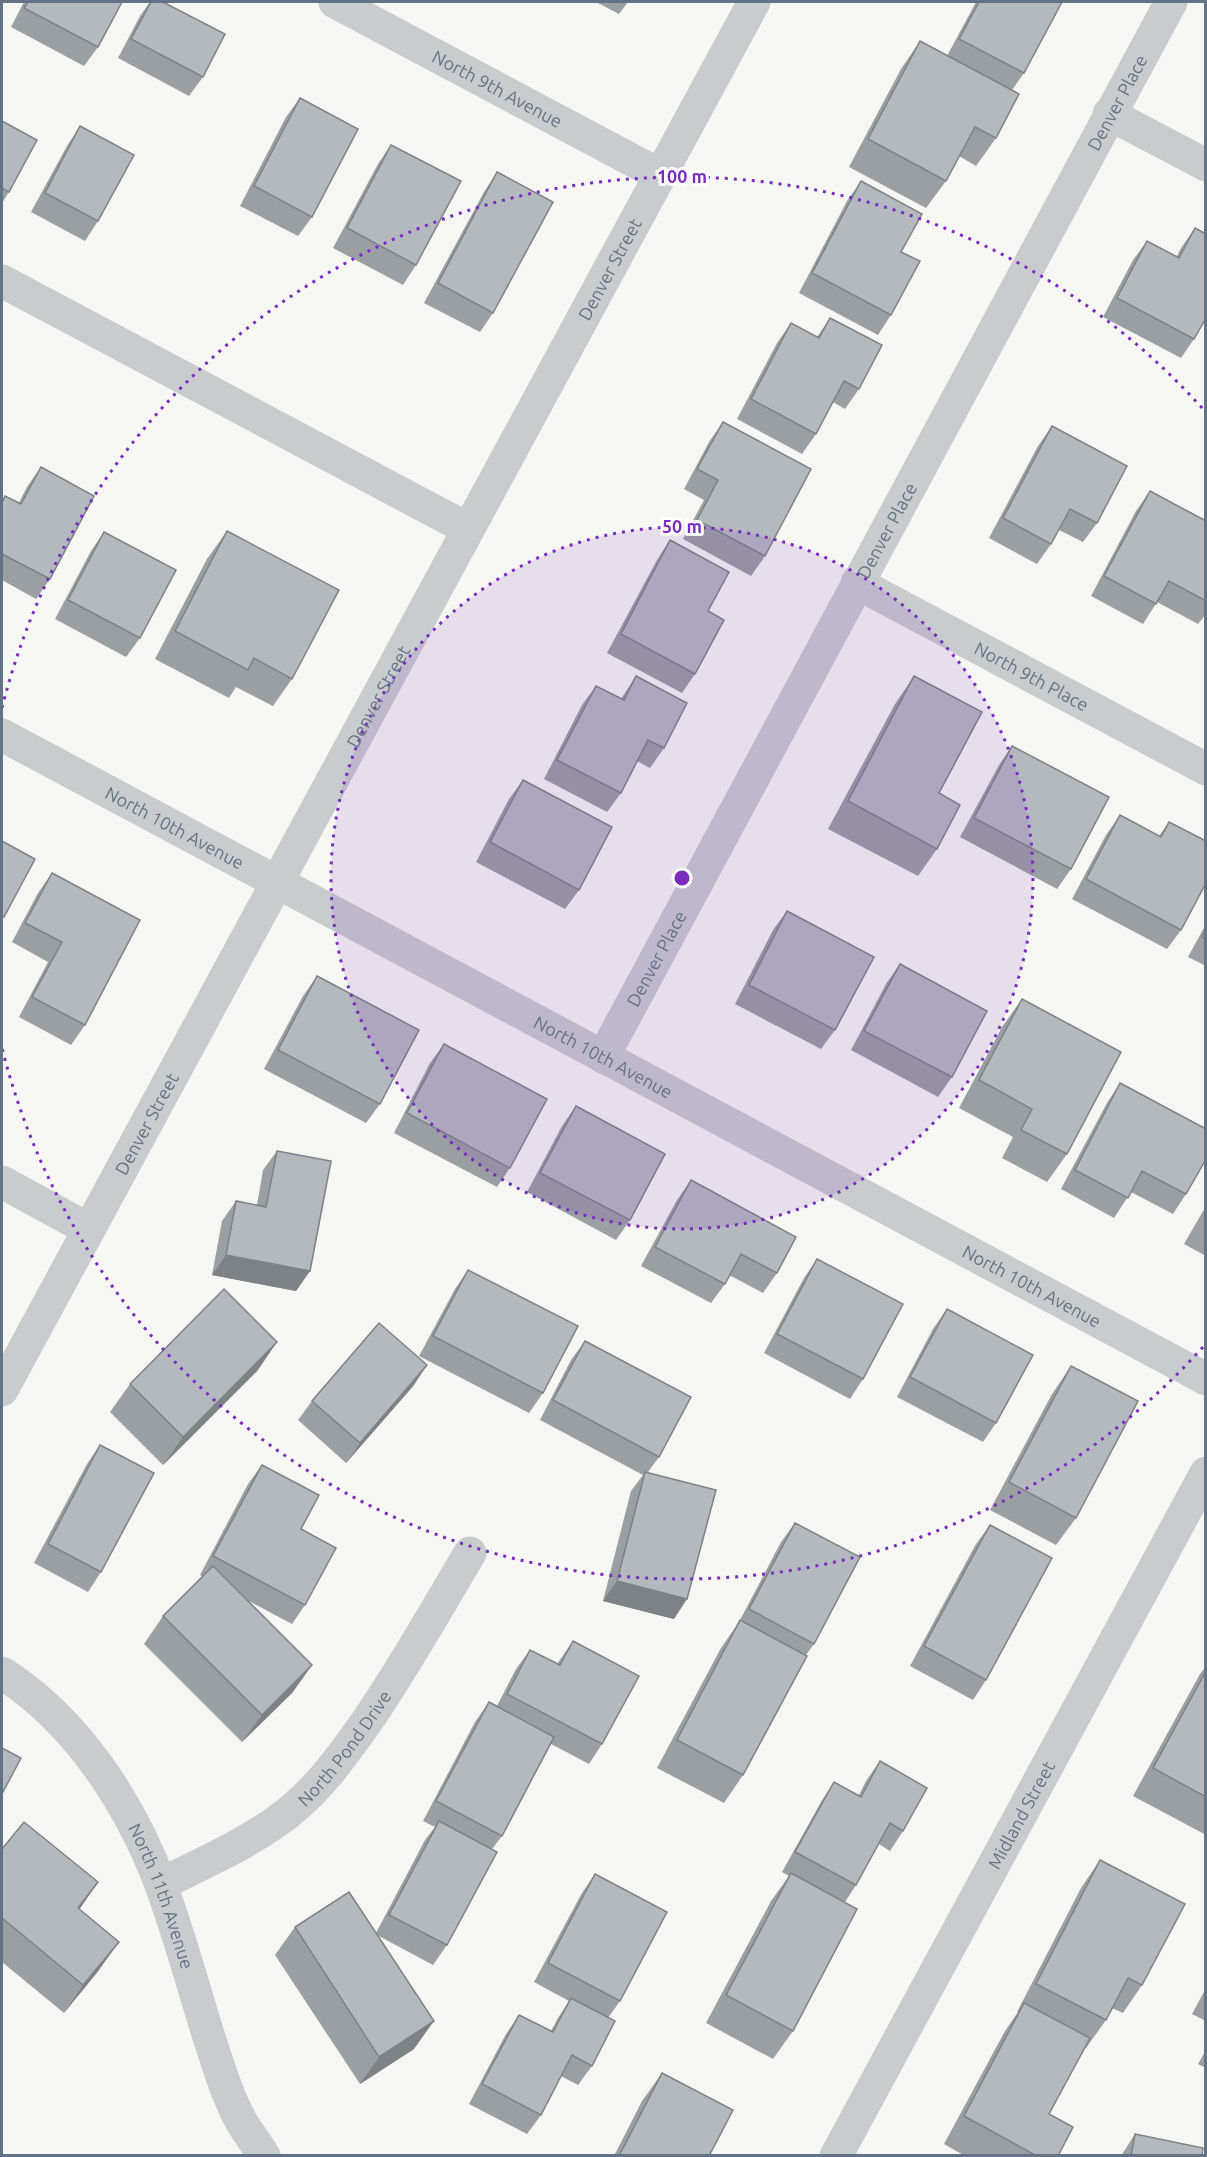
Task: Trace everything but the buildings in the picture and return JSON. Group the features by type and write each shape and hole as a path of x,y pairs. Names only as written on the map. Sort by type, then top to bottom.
{"street":[{"name":"North 9th Avenue","path":"335,2 660,175"},
{"name":"Denver Street","path":"2,1389 754,2"},
{"name":"Denver Place","path":"603,1057 1171,2"},
{"path":"1109,114 1206,165"},
{"path":"2,281 468,529"},
{"name":"North 9th Place","path":"857,583 1206,769"},
{"name":"North 10th Avenue","path":"2,735 1206,1379"},
{"path":"2,1182 88,1229"},
{"name":"Midland Street","path":"836,2156 1206,1473"},
{"name":"North Pond Drive","path":"160,1884 234,1848 274,1823 332,1771 391,1686 470,1553"},
{"name":"North 11th Avenue","path":"2,1673 16,1682 60,1722 94,1761 126,1809 160,1884 220,2072 241,2121 264,2156"}]}
